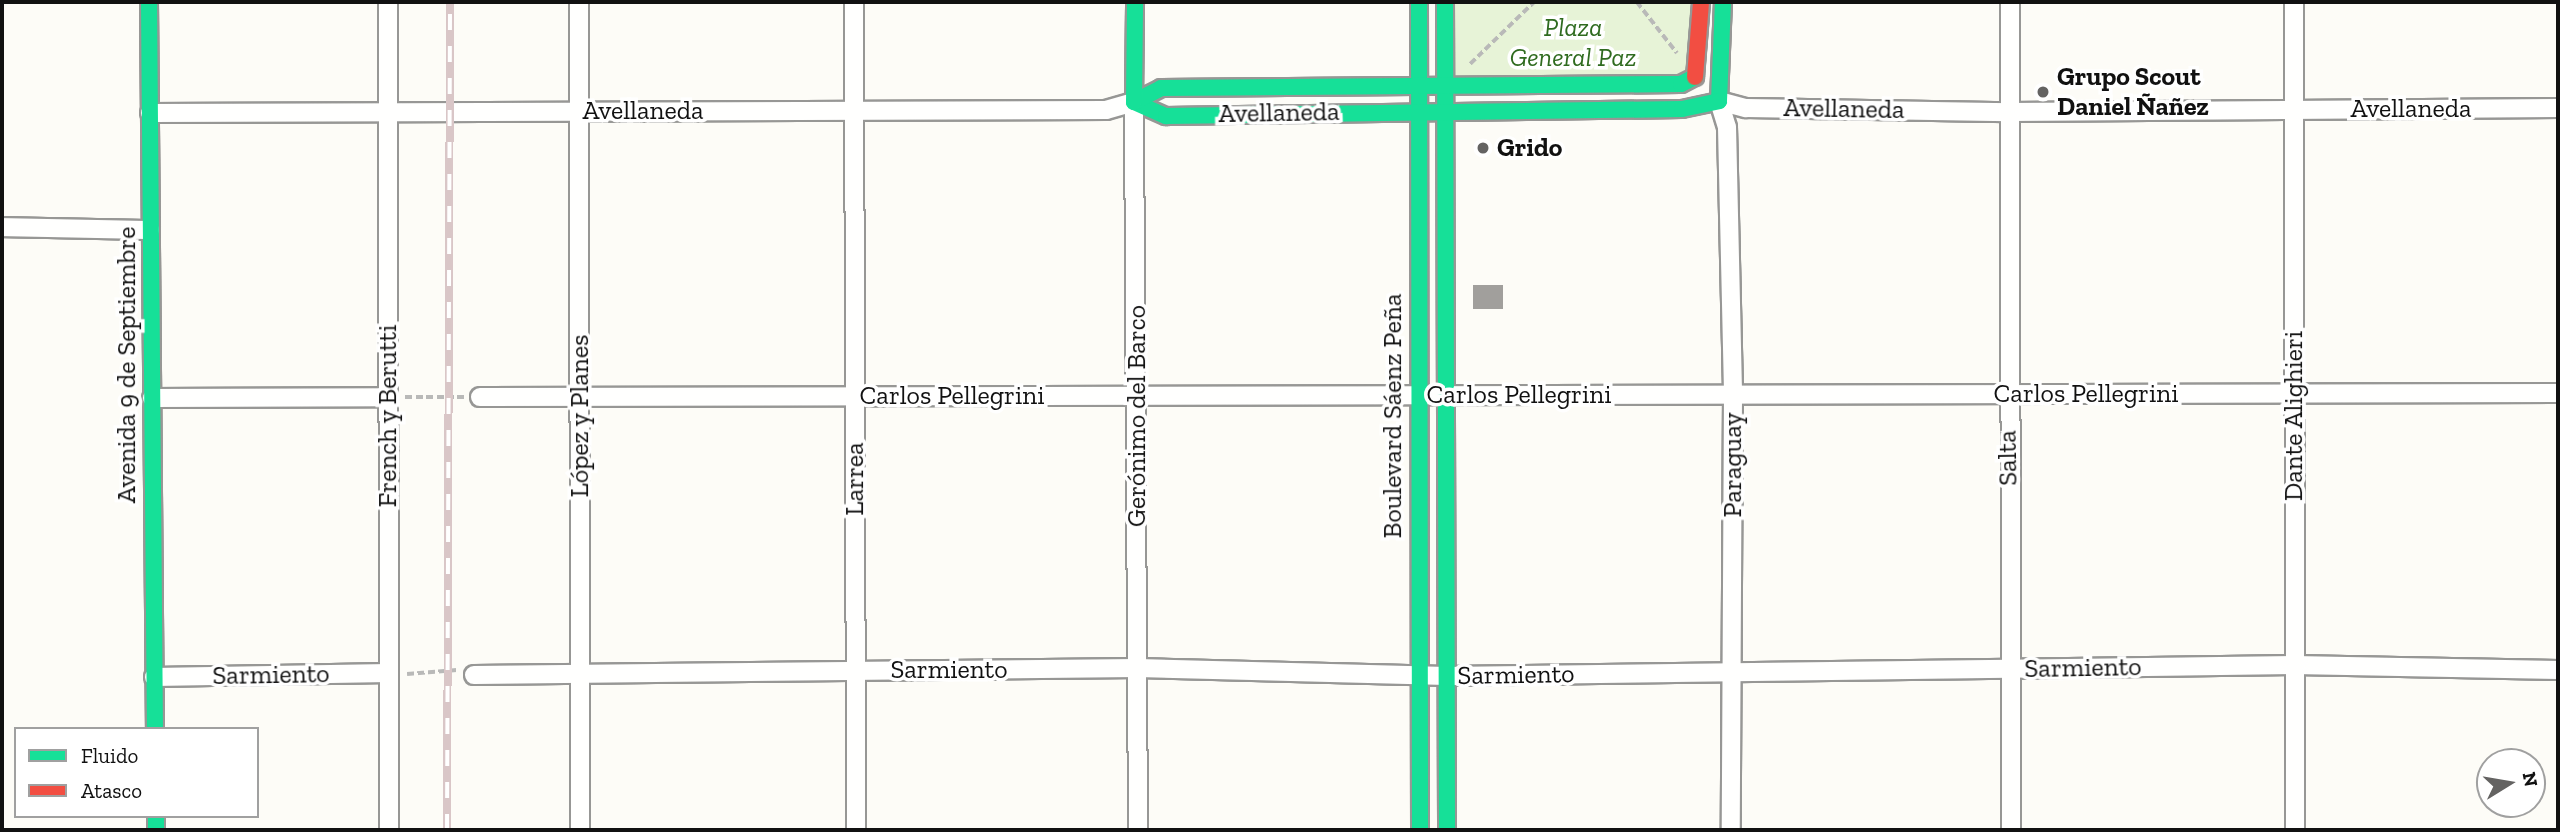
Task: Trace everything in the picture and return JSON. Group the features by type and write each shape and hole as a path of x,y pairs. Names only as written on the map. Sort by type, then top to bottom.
{"main road":[{"name":"Avenida 9 de Septiembre","path":"149,2 155,727"},
{"name":"Gerónimo del Barco","path":"1135,2 1135,102"},
{"name":"Boulevard Sáenz Peña","path":"1419,2 1416,111 1420,830"},
{"name":"Boulevard Sáenz Peña","path":"1445,2 1447,830"},
{"path":"1701,2 1695,77 1719,101"},
{"name":"Paraguay","path":"1719,101 1723,2"},
{"name":"Avellaneda","path":"1135,102 1161,88 1417,83 1681,84 1695,77"},
{"name":"Avellaneda","path":"1135,102 1166,116 1682,109 1719,101"}],"street":[{"name":"French y Berutti","path":"388,2 389,830"},
{"name":"López y Planes","path":"579,2 580,830"},
{"name":"Larrea","path":"854,2 856,830"},
{"name":"Salta","path":"2010,2 2007,394 2012,669 2011,830"},
{"name":"Dante Alighieri","path":"2294,2 2295,830"},
{"name":"Avellaneda","path":"1719,101 1746,108 2010,112 2558,108"},
{"name":"Paraguay","path":"1719,101 1727,127 1733,395 1734,671 1731,830"},
{"name":"Avellaneda","path":"150,113 1106,110 1135,102"},
{"name":"Gerónimo del Barco","path":"1135,102 1138,830"},
{"path":"2,227 150,230"},
{"name":"Carlos Pellegrini","path":"480,397 2558,393"},
{"path":"152,398 388,397"},
{"name":"Sarmiento","path":"474,676 1138,668 1419,676 2294,665 2558,670"},
{"name":"Sarmiento","path":"154,677 388,673"}],"path":[{"path":"1447,83 1534,2"},
{"path":"1637,2 1695,77"},
{"path":"388,397 480,397"},
{"path":"388,673 458,670 474,676"}],"green space":[{"name":"Plaza General Paz","path":"1445,2 1701,2 1701,83 1445,83"}],"building":[{"path":"1473,285 1503,285 1503,309 1473,309"}],"railway":[{"path":"447,830 450,2"}],"traffic: fast":[{"path":"149,2 155,727"},
{"path":"1134,102 1135,2"},
{"path":"1419,2 1420,830"},
{"path":"1445,2 1447,830"},
{"path":"1719,101 1723,2"},
{"path":"1134,102 1161,88 1681,84 1695,77"},
{"path":"1134,102 1166,116 1682,109 1719,101"},
{"path":"156,818 156,830"}],"traffic: jam":[{"path":"1695,77 1701,2"}],"place":[{"name":"Grupo Scout Daniel Ñañez","path":"2043,92"},
{"name":"Grido","path":"1483,148"}]}
